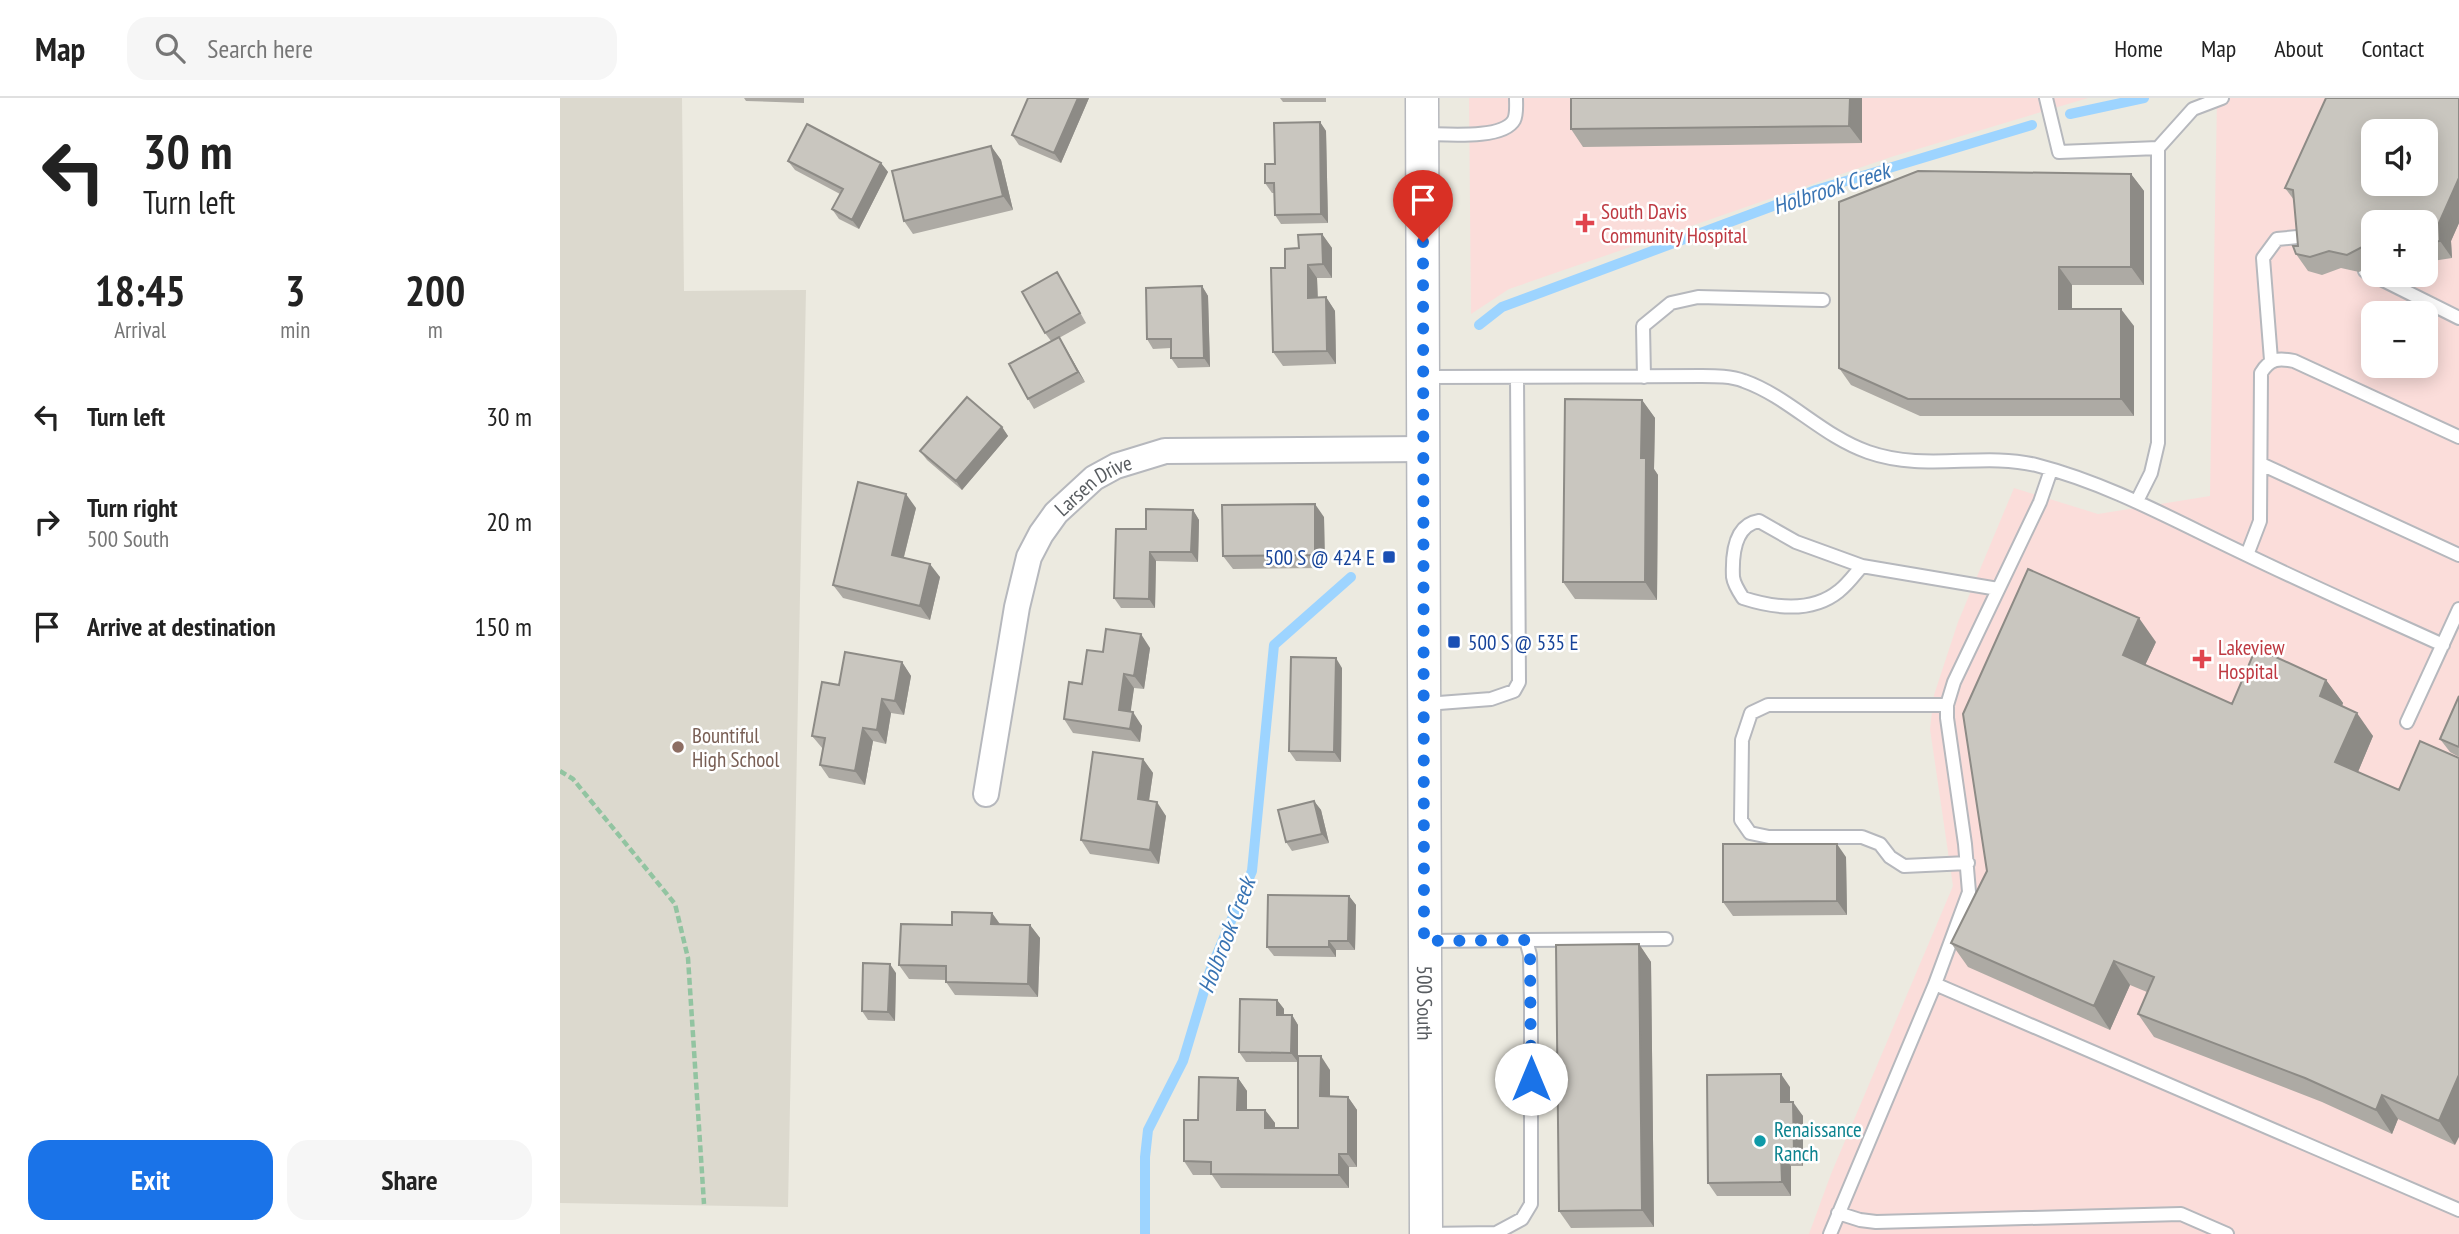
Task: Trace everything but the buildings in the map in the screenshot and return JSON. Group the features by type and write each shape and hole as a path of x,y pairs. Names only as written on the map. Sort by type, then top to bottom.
{"street":[{"name":"500 South","path":"1422,98 1426,1234"},
{"name":"Larsen Drive","path":"986,794 1017,607 1029,557 1056,513 1094,478 1116,466 1165,451 1423,449"}],"lane":[{"path":"1422,134 1502,131 1513,122 1516,98"},
{"path":"2046,98 2059,152 2158,148"},
{"path":"2137,501 2151,473 2158,443 2158,148 2193,109 2222,98"},
{"path":"2272,360 2263,258 2277,239 2308,236"},
{"path":"2397,287 2459,318"},
{"path":"1644,377 1643,326 1671,303 1698,297 1823,300"},
{"path":"2247,555 2260,521 2261,373 2272,360 2280,358 2294,361 2459,437"},
{"path":"1423,377 1724,377 1743,380 1848,444 1896,459 1918,462 2018,463 2051,470 2137,501 2443,645"},
{"path":"1424,704 1491,699 1514,691 1519,682 1517,377"},
{"path":"2261,464 2459,555"},
{"path":"1830,1234 1935,984 1969,892 1968,863 1947,705 1954,682 2040,502 2051,470"},
{"path":"1862,566 1840,591 1822,602 1804,607 1761,604 1743,598 1733,579 1737,534 1748,523 1759,521 1796,542 1862,566 1998,589"},
{"path":"2407,722 2459,609"},
{"path":"1947,705 1768,705 1751,713 1742,740 1741,820 1750,833 1769,837 1862,837 1880,844 1890,857 1905,866 1968,863"},
{"path":"1424,941 1666,939"},
{"path":"1426,1234 1496,1233 1522,1219 1531,1204 1530,955 1526,940"},
{"path":"1935,984 2459,1210"},
{"path":"1838,1213 1876,1222 2181,1214 2227,1234"}],"path":[{"path":"560,771 573,779 675,904 688,958 704,1204"}],"shaded area":[{"name":"Bountiful High School","path":"560,98 682,98 684,291 806,290 788,1207 560,1203"},
{"name":"South Davis Community Hospital","path":"1469,98 2088,98 1891,157 1509,289 1471,314"},
{"name":"Lakeview Hospital","path":"2217,98 2459,98 2459,1234 1809,1234 1831,1174 1953,886 1930,729 1934,695 1958,622 2014,488 2098,514 2210,496"}],"waterway":[{"name":"Holbrook Creek","path":"2070,114 2144,98"},
{"name":"Holbrook Creek","path":"1479,325 1502,307 1816,190 2032,125"},
{"name":"Holbrook Creek","path":"1145,1234 1145,1157 1148,1130 1183,1061 1210,971 1252,871 1274,645 1351,577"}],"place":[{"name":"South Davis Community Hospital","path":"1585,223"},
{"name":"500 S @ 424 E","path":"1389,557"},
{"name":"500 S @ 535 E","path":"1454,642"},
{"name":"Lakeview Hospital","path":"2202,659"},
{"name":"Bountiful High School","path":"678,747"},
{"name":"Renaissance Ranch","path":"1760,1141"}],"route":[{"path":"1423,242 1424,941 1526,940 1530,955 1531,1079"}]}
